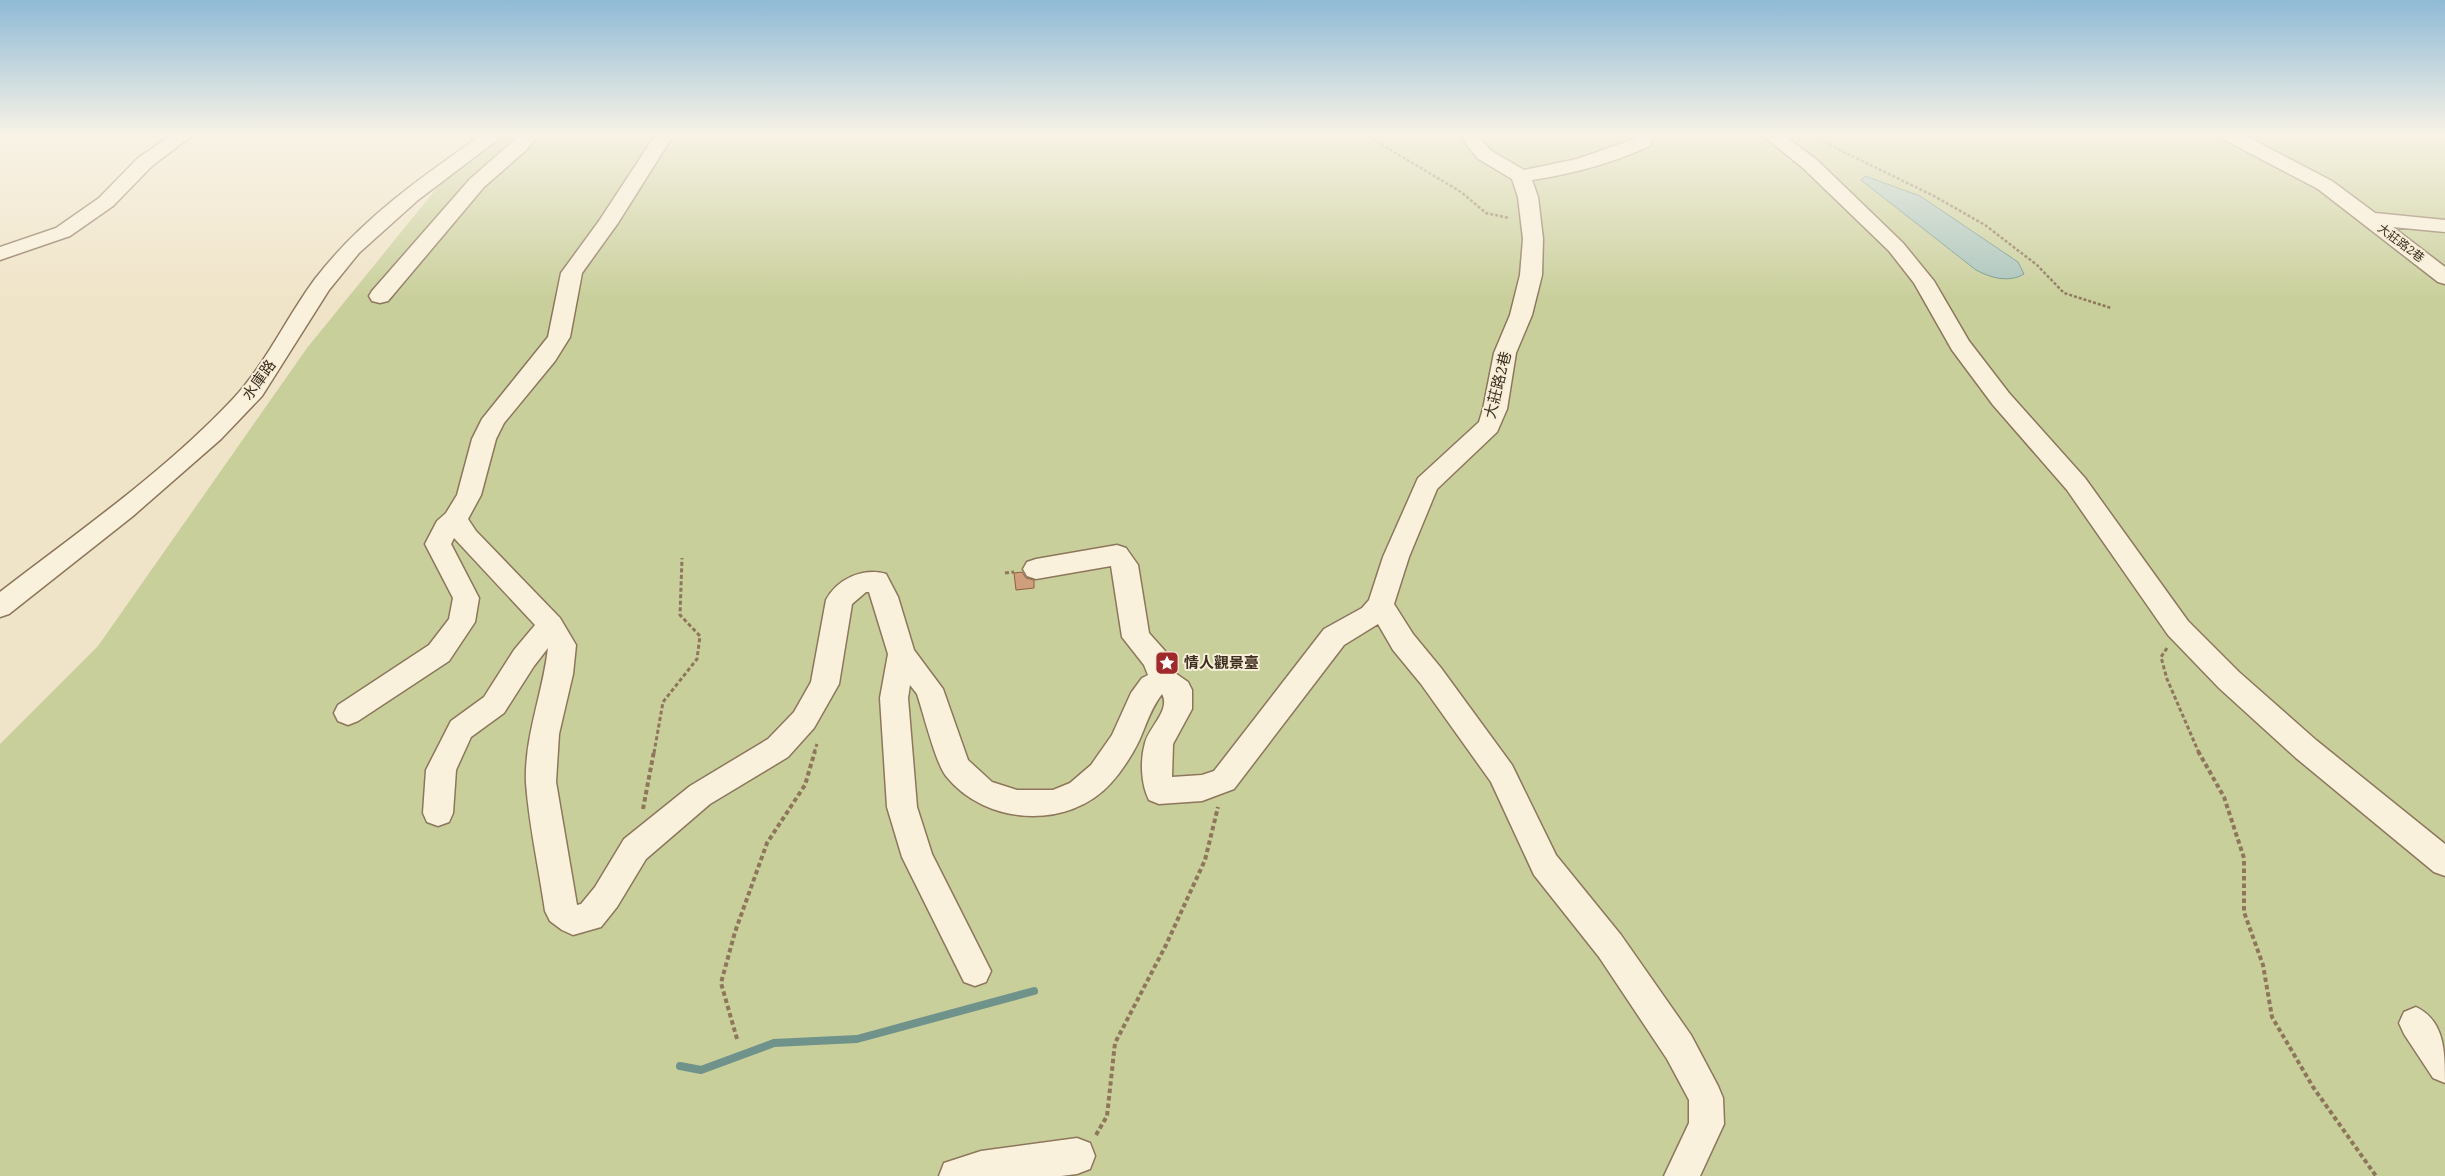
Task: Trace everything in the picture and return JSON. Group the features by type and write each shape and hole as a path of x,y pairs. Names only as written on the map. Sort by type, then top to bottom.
{"street":[{"path":"0,254 63,232 106,202 119,189"},
{"name":"水庫路","path":"0,607 173,468 240,406 258,384 334,270 374,226 419,189"},
{"path":"380,296 423,250 473,189"},
{"path":"348,713 440,653 462,622 466,598 438,544 446,528 455,520 469,495 482,454 484,439 494,419 547,356 559,337 572,273 630,189"},
{"name":"大莊路2巷","path":"1381,605 1396,557 1427,484 1488,426 1495,409 1505,353 1521,314 1531,275 1533,239 1525,189"},
{"path":"1836,189 1896,247 1923,281 1960,345 2001,399 2076,484 2178,628 2229,680 2299,743 2445,862"},
{"name":"大莊路2巷","path":"2330,189 2445,277"},
{"path":"2369,219 2445,226"},
{"path":"455,520 467,538 551,625 562,645 559,674 545,734 541,782 561,912 573,920 590,917 606,897 635,849 700,796 778,748 804,720 825,684 839,600 859,583 876,581 885,597 902,654 929,689 956,767 982,791 1017,803 1055,803 1080,792 1101,774 1124,742 1142,701 1152,686 1164,680"},
{"path":"1036,569 1117,556 1125,565 1136,637 1155,658 1164,680 1178,690 1178,709 1159,744 1156,777 1159,791 1202,788 1224,780 1334,637 1371,615 1381,605 1403,642 1431,676 1502,774 1545,865 1610,946 1684,1055 1706,1098 1706,1124 1682,1176"},
{"path":"438,813 441,770 460,729 494,705 524,658 551,625"},
{"path":"902,654 894,698 902,807 917,857 975,971"},
{"path":"2416,1023 2445,1066"},
{"path":"956,1176 981,1169 1077,1156"}],"path":[{"path":"1456,189 1486,213 1531,224"},
{"path":"1919,189 1985,225 2037,265 2064,293 2111,308"},
{"path":"635,849 663,702 697,660 700,636 680,615 682,558"},
{"path":"2178,628 2161,656 2167,679 2192,740 2224,798 2244,858 2244,912 2264,965 2272,1017 2313,1087 2376,1176"},
{"path":"737,1039 721,983 725,966 735,932 767,843 805,785 818,738"},
{"path":"1077,1156 1094,1138 1107,1116 1115,1044 1166,945 1206,860 1224,780"}],"green space":[{"path":"436,189 2445,189 2445,1176 0,1176 0,744 98,646 307,348"}],"water":[{"path":"1872,189 1900,189 1920,196 2018,262 2024,274 2006,279 1976,270"}],"building":[{"path":"1022,572 1026,578 1034,580 1034,588 1016,590 1014,573"}],"waterway":[{"path":"680,1066 701,1070 774,1043 857,1039 1034,991"}],"place":[{"name":"情人觀景臺","path":"1167,663"}]}
